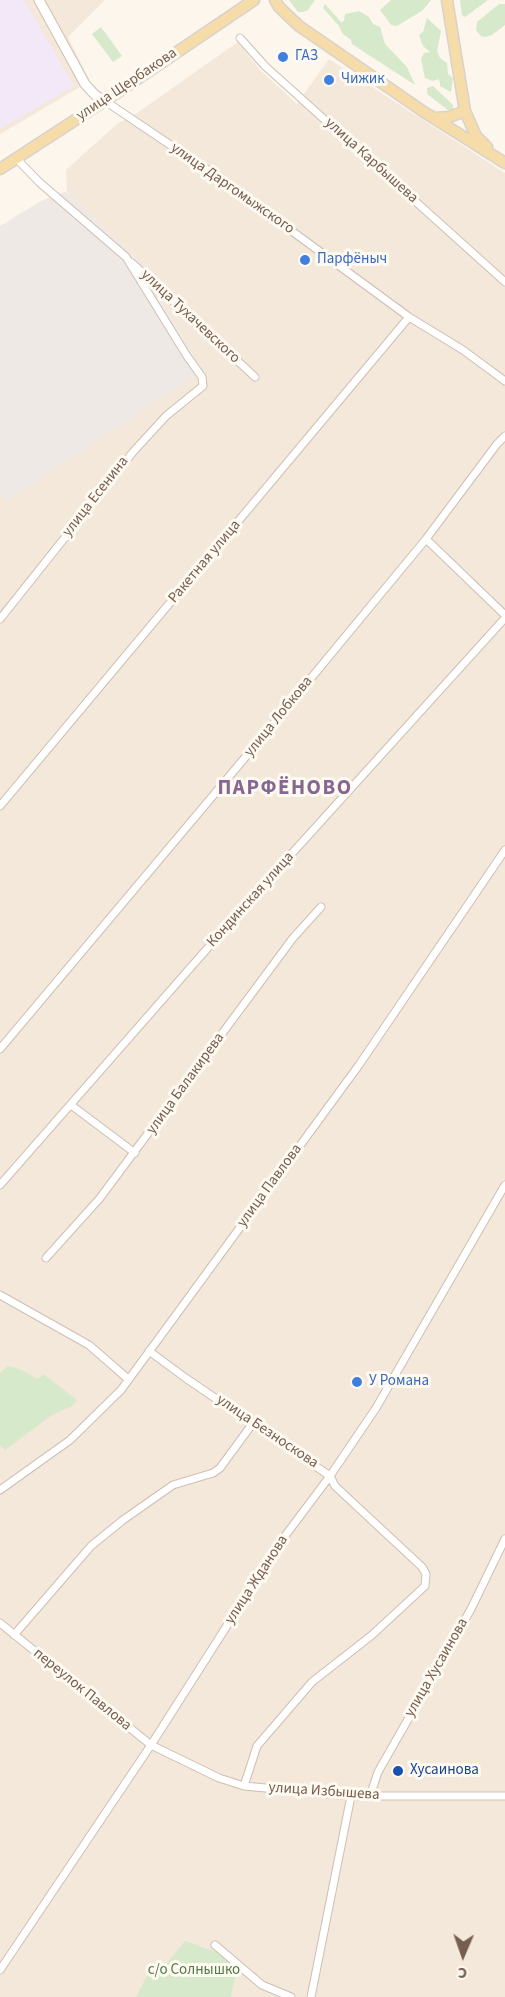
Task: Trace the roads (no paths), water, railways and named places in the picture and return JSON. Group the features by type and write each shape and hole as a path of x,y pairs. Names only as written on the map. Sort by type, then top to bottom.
{"main road":[{"name":"улица Щербакова","path":"0,169 254,0"},
{"path":"275,0 279,7 299,26 434,118 502,161"},
{"path":"447,0 465,111 476,136 502,161"},
{"path":"434,118 449,117 465,111"}],"street":[{"path":"39,0 85,84 95,96 105,101"},
{"name":"улица Карбышева","path":"240,38 265,66 505,282"},
{"name":"улица Даргомыжского","path":"105,101 221,179 409,317 463,350 505,381"},
{"name":"улица Тухачевского","path":"16,158 39,182 126,257 255,377"},
{"name":"улица Тухачевского","path":"126,257 202,377 203,386"},
{"name":"Ракетная улица","path":"0,806 409,317"},
{"name":"улица Есенина","path":"0,619 133,452 166,416 203,386"},
{"name":"улица Лобкова","path":"0,1049 226,782 426,539 505,436"},
{"path":"426,539 505,617"},
{"name":"Кондинская улица","path":"0,1185 248,902 505,617"},
{"name":"улица Павлова","path":"0,1490 70,1440 121,1390 359,1065 505,850"},
{"name":"улица Балакирева","path":"46,1258 100,1198 293,938 321,907"},
{"path":"71,1105 135,1153"},
{"name":"улица Жданова","path":"0,1970 151,1745 279,1544 330,1476 376,1408 505,1185"},
{"path":"0,1295 89,1345 128,1379"},
{"name":"улица Безноскова","path":"149,1351 330,1476 334,1486 422,1567 426,1574 425,1586 372,1635 305,1690 257,1746 244,1786"},
{"path":"14,1635 91,1546 173,1485 213,1473 220,1468 253,1423"},
{"name":"улица Хусаинова","path":"370,1796 378,1772 471,1609 505,1539"},
{"name":"переулок Павлова","path":"0,1623 151,1745"},
{"name":"улица Избышева","path":"151,1745 219,1778 244,1786 351,1796 505,1796"},
{"path":"311,1997 351,1796"},
{"path":"215,1945 262,1984 291,1997"}],"place":[{"name":"ГАЗ","path":"283,57"},
{"name":"Чижик","path":"329,80"},
{"name":"Парфёныч","path":"305,260"},
{"name":"У Романа","path":"357,1382"},
{"name":"Хусаинова","path":"398,1771"}],"district":[{"name":"ПАРФЁНОВО","path":"285,789"}],"park label":[{"name":"с/о Солнышко","path":"194,1971"}]}
